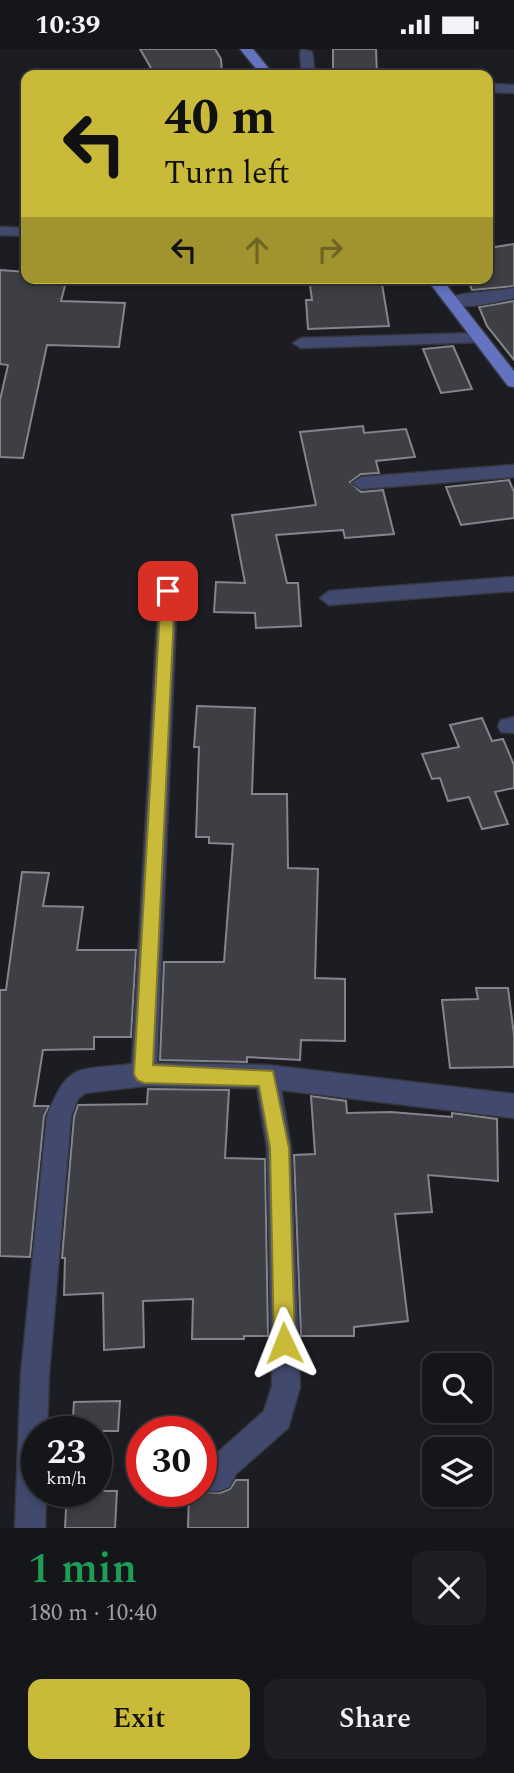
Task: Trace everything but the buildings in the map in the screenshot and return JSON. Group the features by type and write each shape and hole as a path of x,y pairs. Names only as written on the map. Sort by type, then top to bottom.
{"main road":[{"path":"246,49 264,70"},
{"path":"438,284 514,382"}],"street":[{"path":"306,52 308,70"},
{"path":"493,88 514,89"},
{"path":"0,231 21,232"},
{"path":"451,301 495,298 514,293"},
{"path":"301,343 478,338"},
{"path":"360,482 514,471"},
{"path":"329,598 514,584"},
{"path":"144,1074 168,591"},
{"path":"30,1528 35,1374 59,1116 69,1091 80,1082 144,1074 267,1077 514,1106"},
{"path":"217,1477 226,1464 278,1417 279,1402 286,1387 279,1148 267,1077"}],"route":[{"path":"168,591 144,1074 267,1077 279,1148 284,1343"}]}
